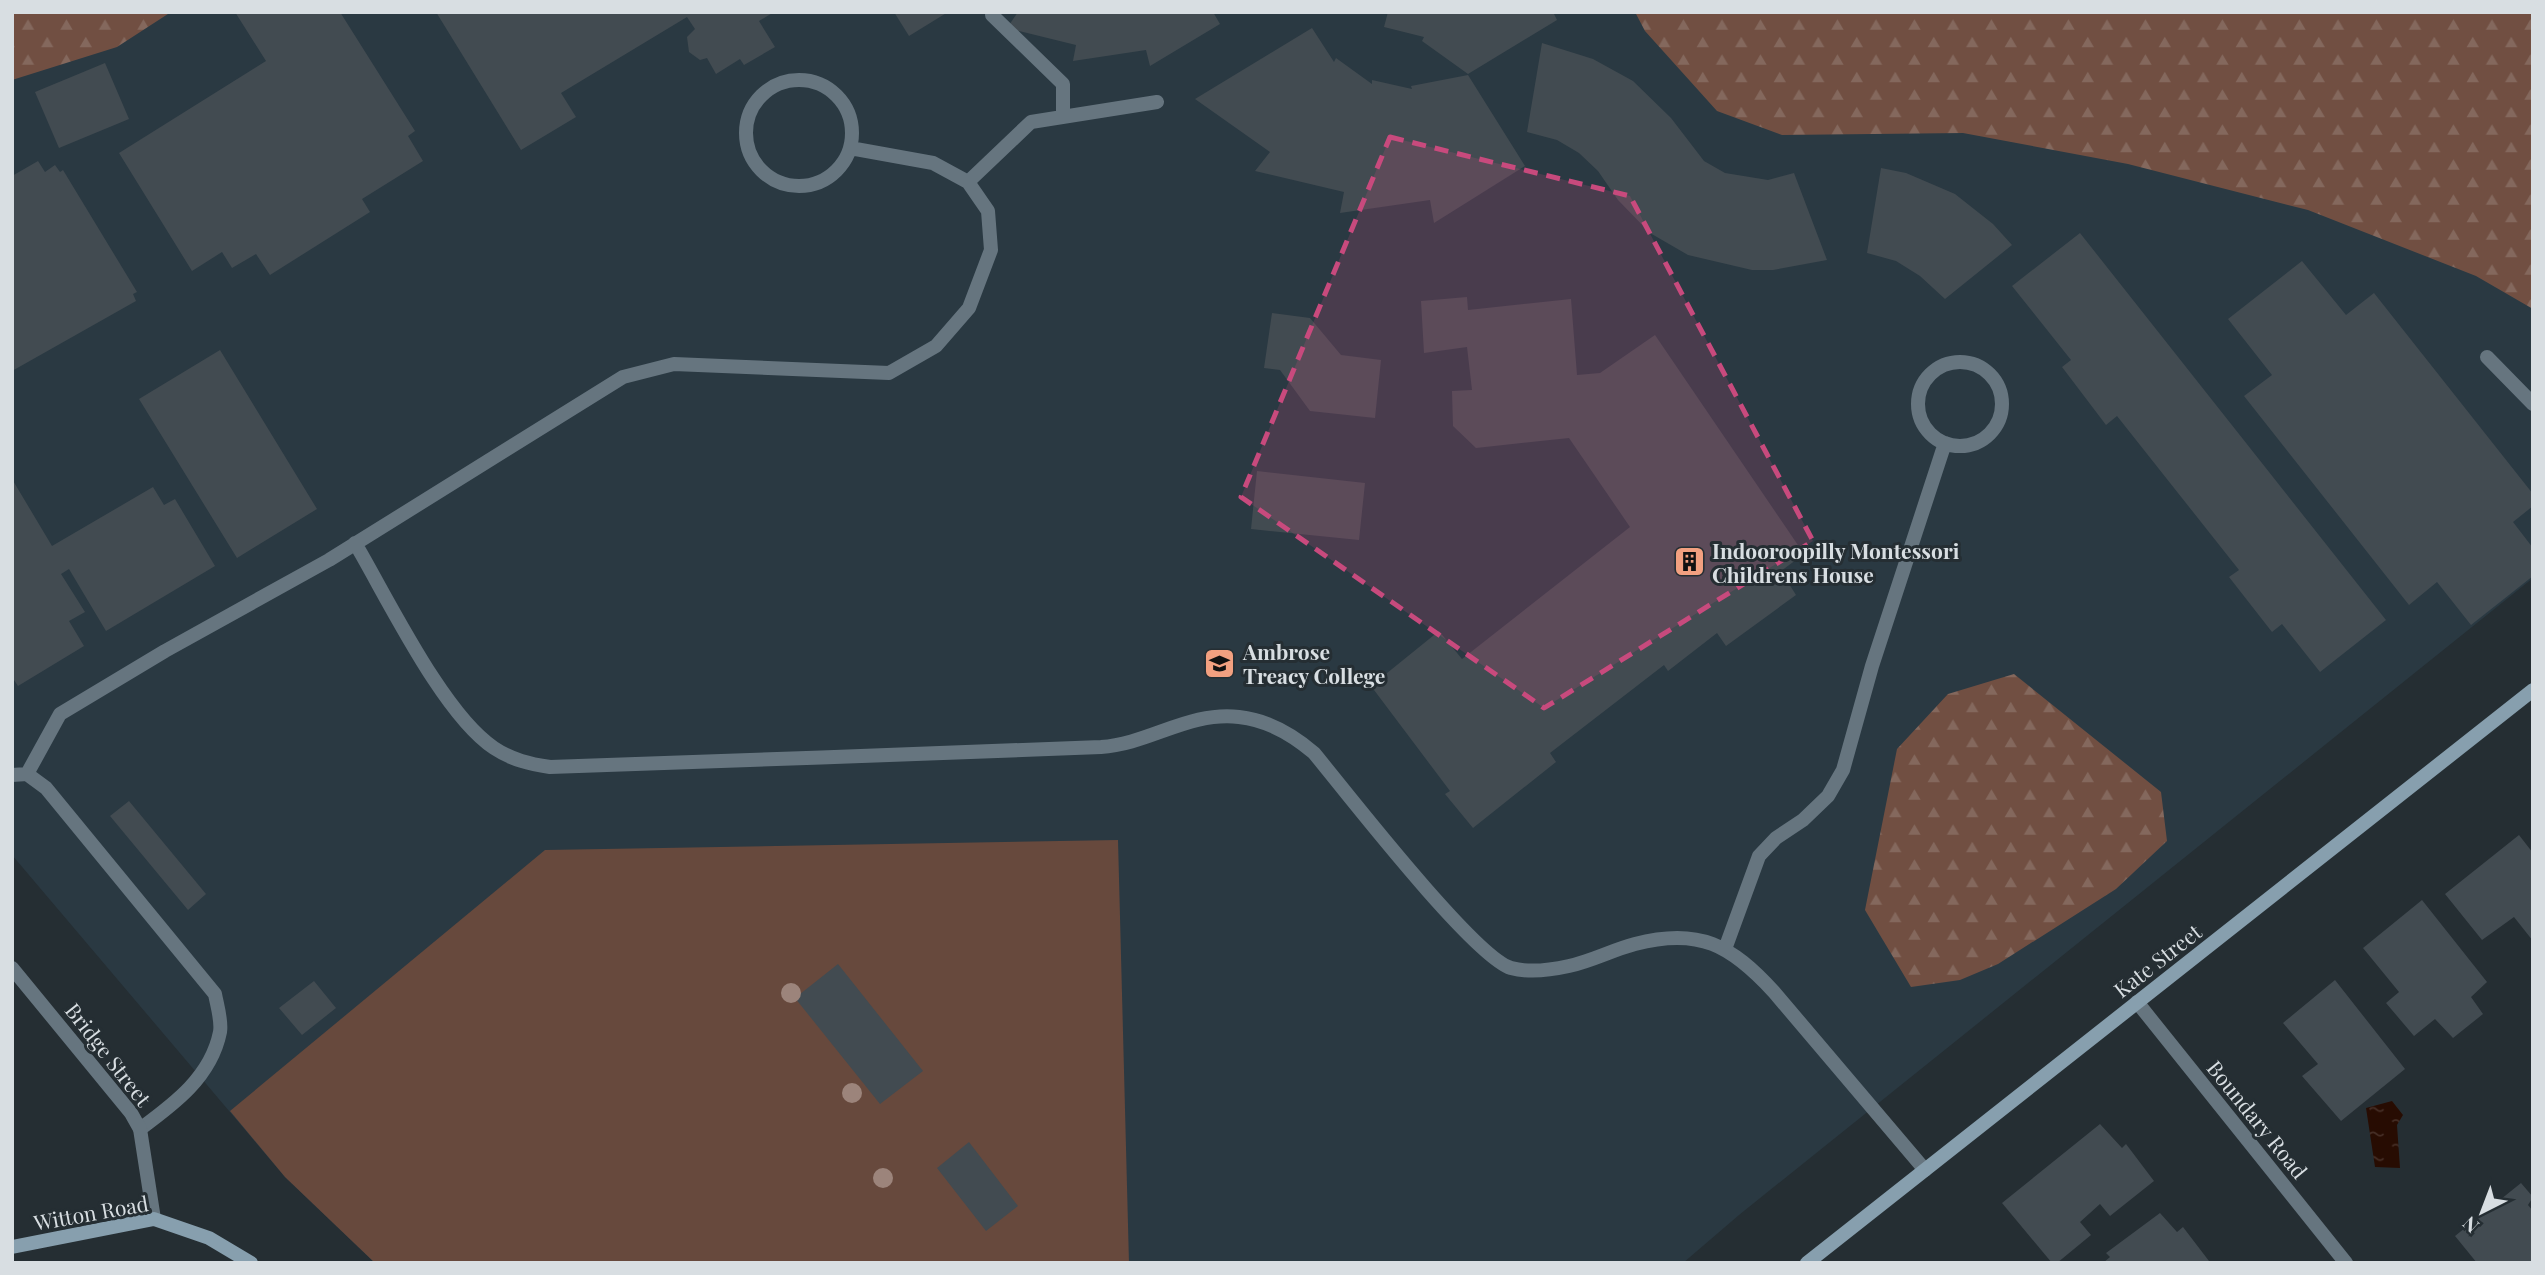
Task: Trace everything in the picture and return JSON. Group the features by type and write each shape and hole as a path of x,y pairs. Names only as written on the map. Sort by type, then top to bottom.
{"street":[{"path":"992,15 1063,85 1063,117"},
{"path":"794,79 811,81 841,99 853,131 850,148 843,164 815,184 780,183 764,174 753,160 746,143 746,125 751,108 762,94 777,83 794,79"},
{"path":"968,182 1031,122 1157,102"},
{"path":"140,1129 186,1094 206,1065 220,1031 215,994 46,788 20,774 60,715 355,544 623,377 674,364 889,373 936,346 969,308 991,250 988,211 968,182 933,163 850,148"},
{"path":"2487,357 2533,404"},
{"path":"1968,362 1981,367 2000,388 2003,402 1998,422 1986,438 1972,444 1945,443 1933,436 1919,412 1922,386 1941,366 1968,362"},
{"path":"1725,949 1759,856 1776,838 1803,820 1828,796 1843,770 1872,666 1945,443"},
{"path":"355,544 455,708 494,748 523,763 550,767 1105,747 1210,716 1240,717 1270,724 1297,738 1314,753 1461,927 1510,967 1556,969 1590,962 1633,945 1686,937 1706,939 1751,966 1925,1171"},
{"name":"Kate Street","path":"1807,1263 2533,690"},
{"name":"Bridge Street","path":"12,968 131,1113 140,1129 154,1219"},
{"name":"Boundary Road","path":"2137,1002 2346,1263"},
{"name":"Witton Road","path":"12,1247 154,1219 209,1238 251,1263"}],"highlighted area":[{"path":"1390,137 1630,196 1813,541 1544,708 1241,497"}],"shaded area":[{"name":"Ambrose Treacy College","path":"12,12 2253,12 2533,303 2533,578 1739,1215 1683,1263 375,1263 285,1177 12,855"},
{"path":"1118,840 1129,1263 375,1263 285,1177 230,1111 545,850"}],"green space":[{"path":"12,12 171,12 117,47 12,80"},
{"path":"1635,12 2533,12 2533,309 2476,276 2308,210 2128,164 1963,133 1782,135 1717,111 1645,31"},
{"path":"2014,674 2161,792 2167,841 2116,889 1998,964 1960,980 1911,987 1865,910 1897,749 1948,694"}],"water":[{"path":"2392,1101 2403,1115 2397,1125 2400,1168 2375,1167 2366,1108"}],"building":[{"path":"235,12 340,12 415,131 408,136 423,161 362,199 370,212 270,275 256,254 232,268 222,252 192,271 119,153 266,61"},
{"path":"436,12 774,12 759,21 775,47 744,65 740,59 716,74 707,58 700,60 689,52 687,37 695,29 687,17 561,93 576,117 521,150"},
{"path":"894,12 948,12 909,36"},
{"path":"1018,12 1213,12 1220,24 1150,66 1146,50 1073,61 1076,45 1007,28"},
{"path":"1388,12 1553,12 1557,20 1468,74 1422,41 1424,37 1384,27"},
{"path":"1312,28 1334,62 1336,58 1372,84 1372,80 1412,89 1411,86 1468,75 1525,166 1434,223 1430,200 1340,213 1344,192 1255,171 1270,152 1195,99"},
{"path":"1542,43 1593,59 1633,81 1671,118 1704,161 1725,173 1768,180 1794,173 1827,260 1773,270 1752,270 1688,255 1650,233 1618,200 1598,171 1579,153 1557,140 1527,132"},
{"path":"105,63 129,119 59,148 35,92"},
{"path":"38,161 45,172 55,165 60,172 63,170 137,292 133,294 136,301 12,371 12,176"},
{"path":"1881,168 1906,173 1955,194 1993,224 2012,245 1945,299 1920,276 1896,261 1867,253"},
{"path":"2080,233 2386,620 2320,672 2282,624 2272,632 2229,577 2239,570 2117,416 2106,425 2062,367 2071,360 2012,286"},
{"path":"2302,261 2346,315 2374,293 2533,494 2533,506 2513,522 2533,548 2533,576 2471,625 2437,582 2409,605 2244,396 2272,375 2228,319"},
{"name":"Indooroopilly Montessori Childrens House","path":"1467,297 1468,310 1571,299 1577,375 1600,373 1655,335 1804,554 1781,571 1796,595 1726,646 1717,633 1668,671 1664,665 1550,753 1556,762 1473,828 1445,794 1450,791 1371,686 1439,631 1462,659 1630,527 1569,438 1476,448 1453,426 1452,391 1472,390 1467,347 1424,353 1421,301"},
{"path":"1272,313 1310,318 1341,355 1381,360 1375,418 1310,411 1280,370 1264,368"},
{"path":"220,350 317,509 237,558 139,399"},
{"path":"1257,471 1365,483 1359,540 1251,529"},
{"path":"12,479 52,546 153,487 164,505 175,499 215,566 106,631 69,569 61,574 85,612 69,621 84,646 18,686 12,677"},
{"path":"129,801 206,894 188,910 110,816"},
{"path":"2519,835 2533,853 2533,941 2514,917 2482,940 2445,894"},
{"path":"2422,900 2487,982 2471,997 2483,1014 2453,1038 2435,1019 2414,1036 2386,1003 2399,992 2363,948"},
{"path":"838,964 923,1071 880,1104 795,998"},
{"path":"2335,980 2405,1069 2341,1121 2302,1076 2318,1064 2283,1023"},
{"path":"314,981 336,1008 302,1035 279,1008"},
{"path":"2100,1124 2122,1148 2126,1144 2154,1181 2110,1216 2100,1204 2080,1222 2091,1235 2057,1263 2052,1263 2002,1203"},
{"path":"969,1142 1018,1206 986,1231 937,1168"},
{"path":"2521,1183 2533,1197 2528,1205 2533,1211 2533,1263 2477,1263 2455,1236"},
{"path":"2160,1213 2177,1232 2183,1227 2209,1261 2103,1263 2110,1257 2106,1253"}],"place":[{"name":"Indooroopilly Montessori Childrens House","path":"1689,562"},
{"name":"Ambrose Treacy College","path":"1220,663"}]}
